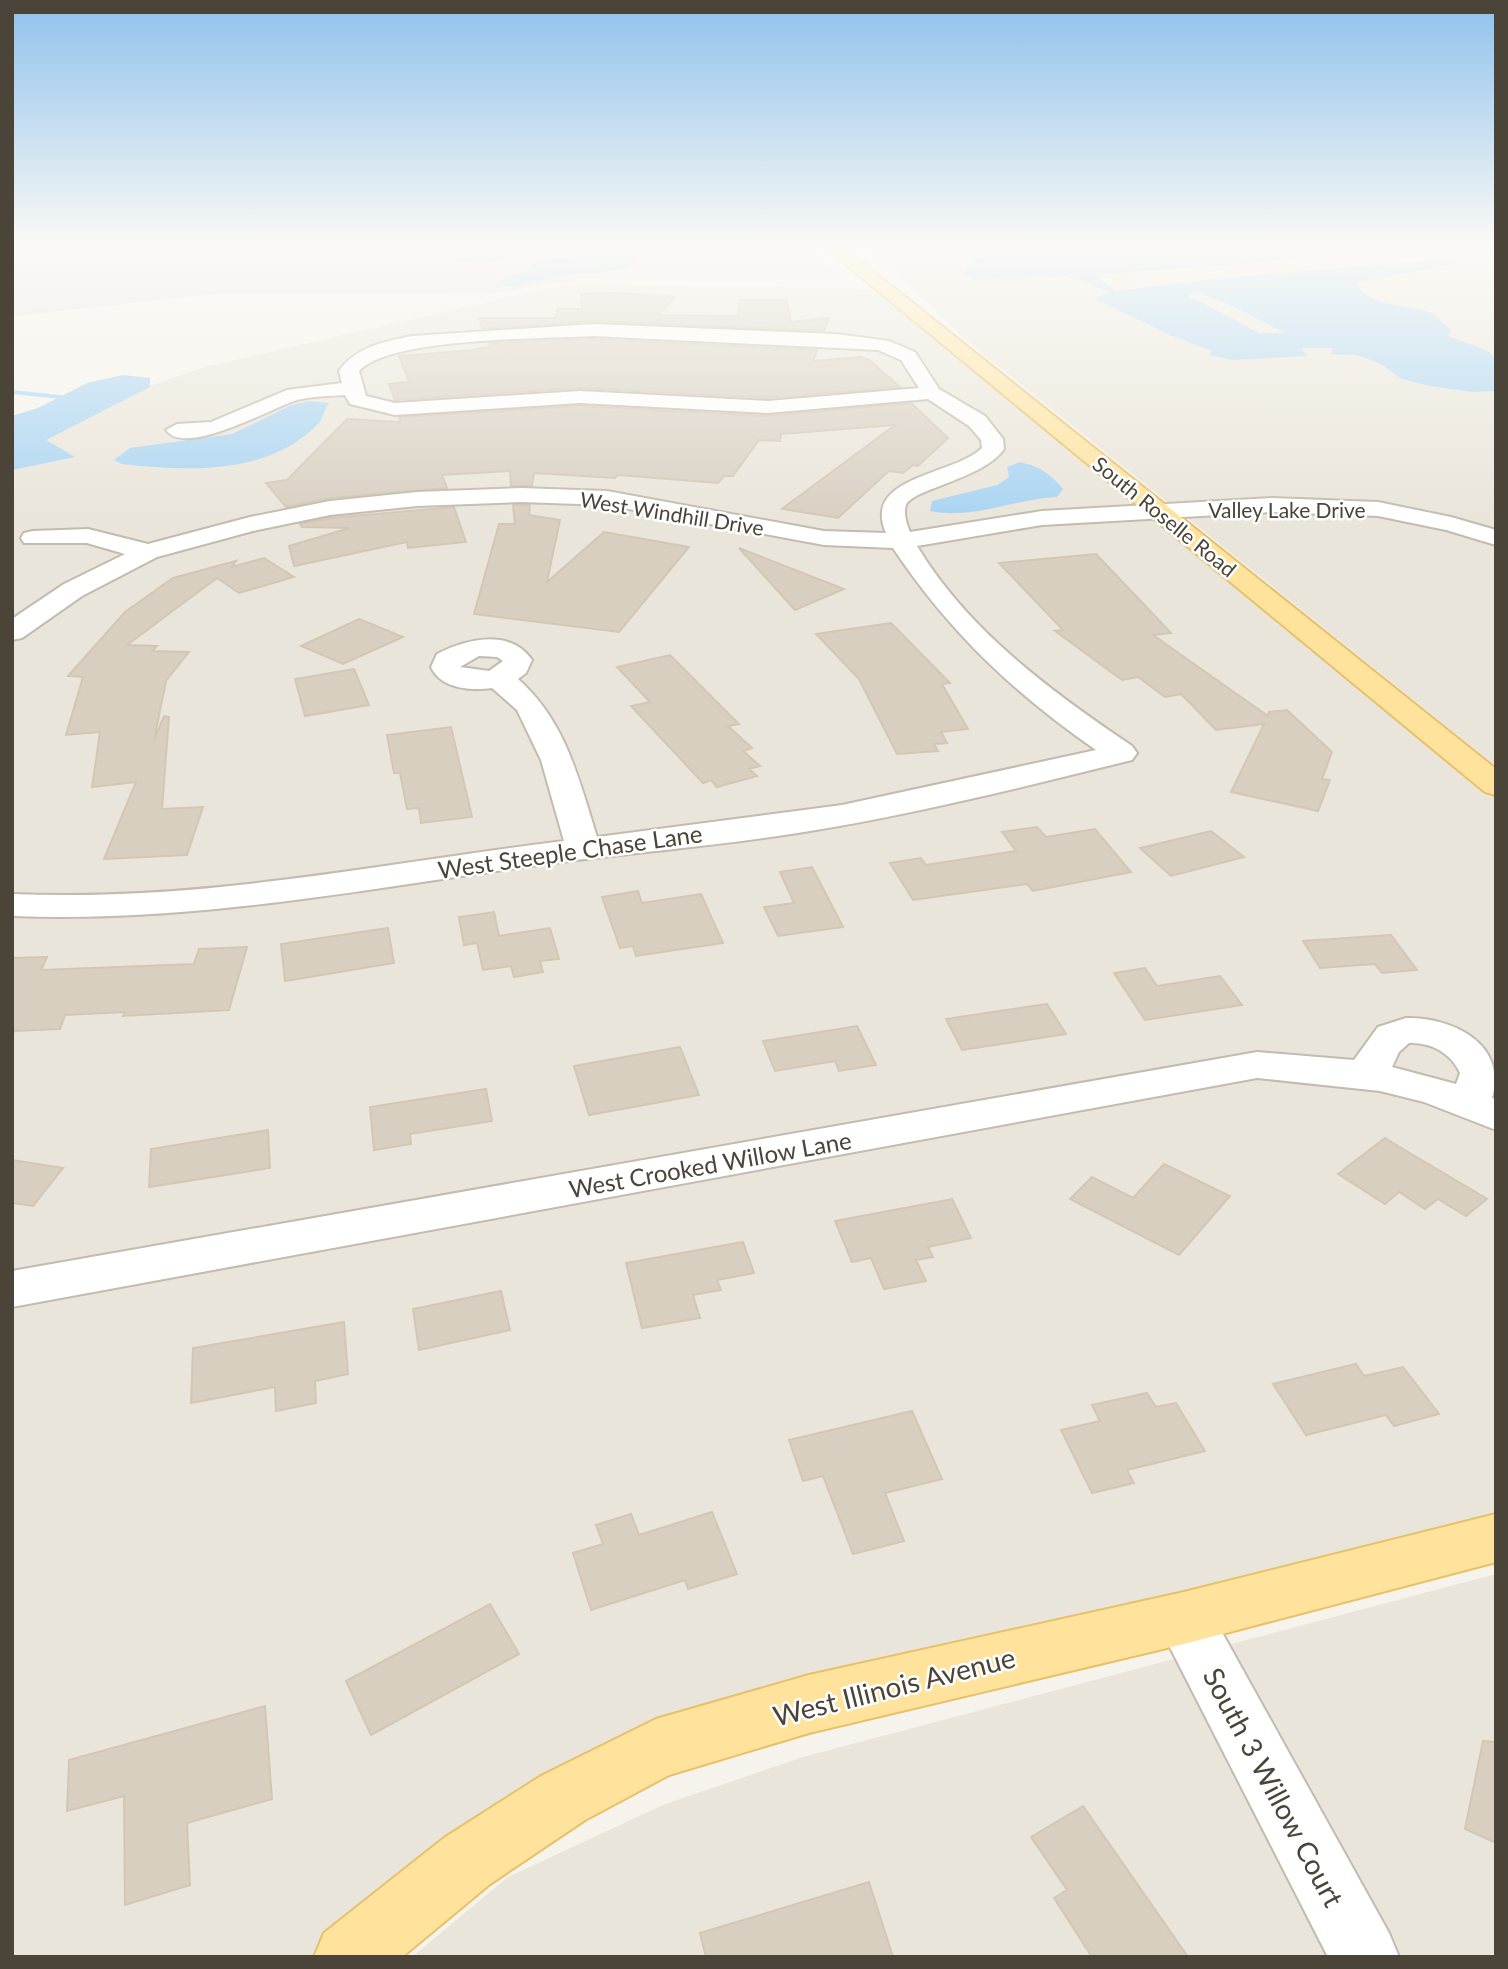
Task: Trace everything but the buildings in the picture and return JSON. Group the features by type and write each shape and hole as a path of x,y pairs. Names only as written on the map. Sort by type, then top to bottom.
{"main road":[{"name":"South Roselle Road","path":"947,340 1496,785"},
{"name":"West Illinois Avenue","path":"348,1957 467,1861 563,1798 656,1749 809,1704 1184,1618 1496,1538"}],"street":[{"path":"438,340 388,347 361,357 349,371 357,400 395,409 580,397 790,406 932,393"},
{"path":"833,340 882,345 908,356 932,393 977,421 992,439 993,449 972,470 902,494 894,505 891,516 899,541"},
{"path":"177,430 215,428 294,394 353,388"},
{"name":"West Windhill Drive","path":"12,632 73,590 148,552 250,524 330,508 417,499 521,495 607,498 824,538 899,541 1042,518 1158,512"},
{"name":"Valley Lake Drive","path":"1158,512 1272,505 1378,509 1451,524 1496,538"},
{"path":"19,538 88,536 148,552"},
{"name":"West Steeple Chase Lane","path":"12,905 58,908 223,900 583,848 801,822 965,791 1121,753 1041,697 973,635 899,541"},
{"path":"498,677 530,706 558,760 583,848"},
{"path":"1388,1078 1384,1045 1397,1033 1422,1031 1451,1041 1469,1053 1481,1073 1483,1110"},
{"name":"West Crooked Willow Lane","path":"12,1289 1257,1065 1388,1078 1483,1110"},
{"name":"South 3 Willow Court","path":"1184,1618 1365,1957"}],"shaded area":[{"path":"322,340 946,340 1496,785 1496,1538 656,1749 348,1957 12,1957 12,434 204,367"},
{"path":"966,340 1496,340 1496,766"},
{"path":"1496,1574 1496,1957 412,1957 508,1877 663,1805 803,1757"}],"water":[{"path":"1183,340 1458,340 1488,351 1496,359 1496,391 1472,392 1402,379 1381,364 1357,355 1330,354 1333,348 1301,348 1307,356 1233,360 1209,355 1212,351"},
{"path":"123,375 150,378 150,387 46,440 75,457 12,470 12,416 38,408 87,383"},
{"path":"309,401 329,403 317,425 297,442 250,462 173,468 122,464 114,460 130,448 232,434 292,405"},
{"path":"1020,462 1039,468 1054,479 1063,489 1057,497 962,513 930,511 932,501 997,485 1009,477 1007,467"}],"waterway":[{"path":"12,392 61,397"}]}
